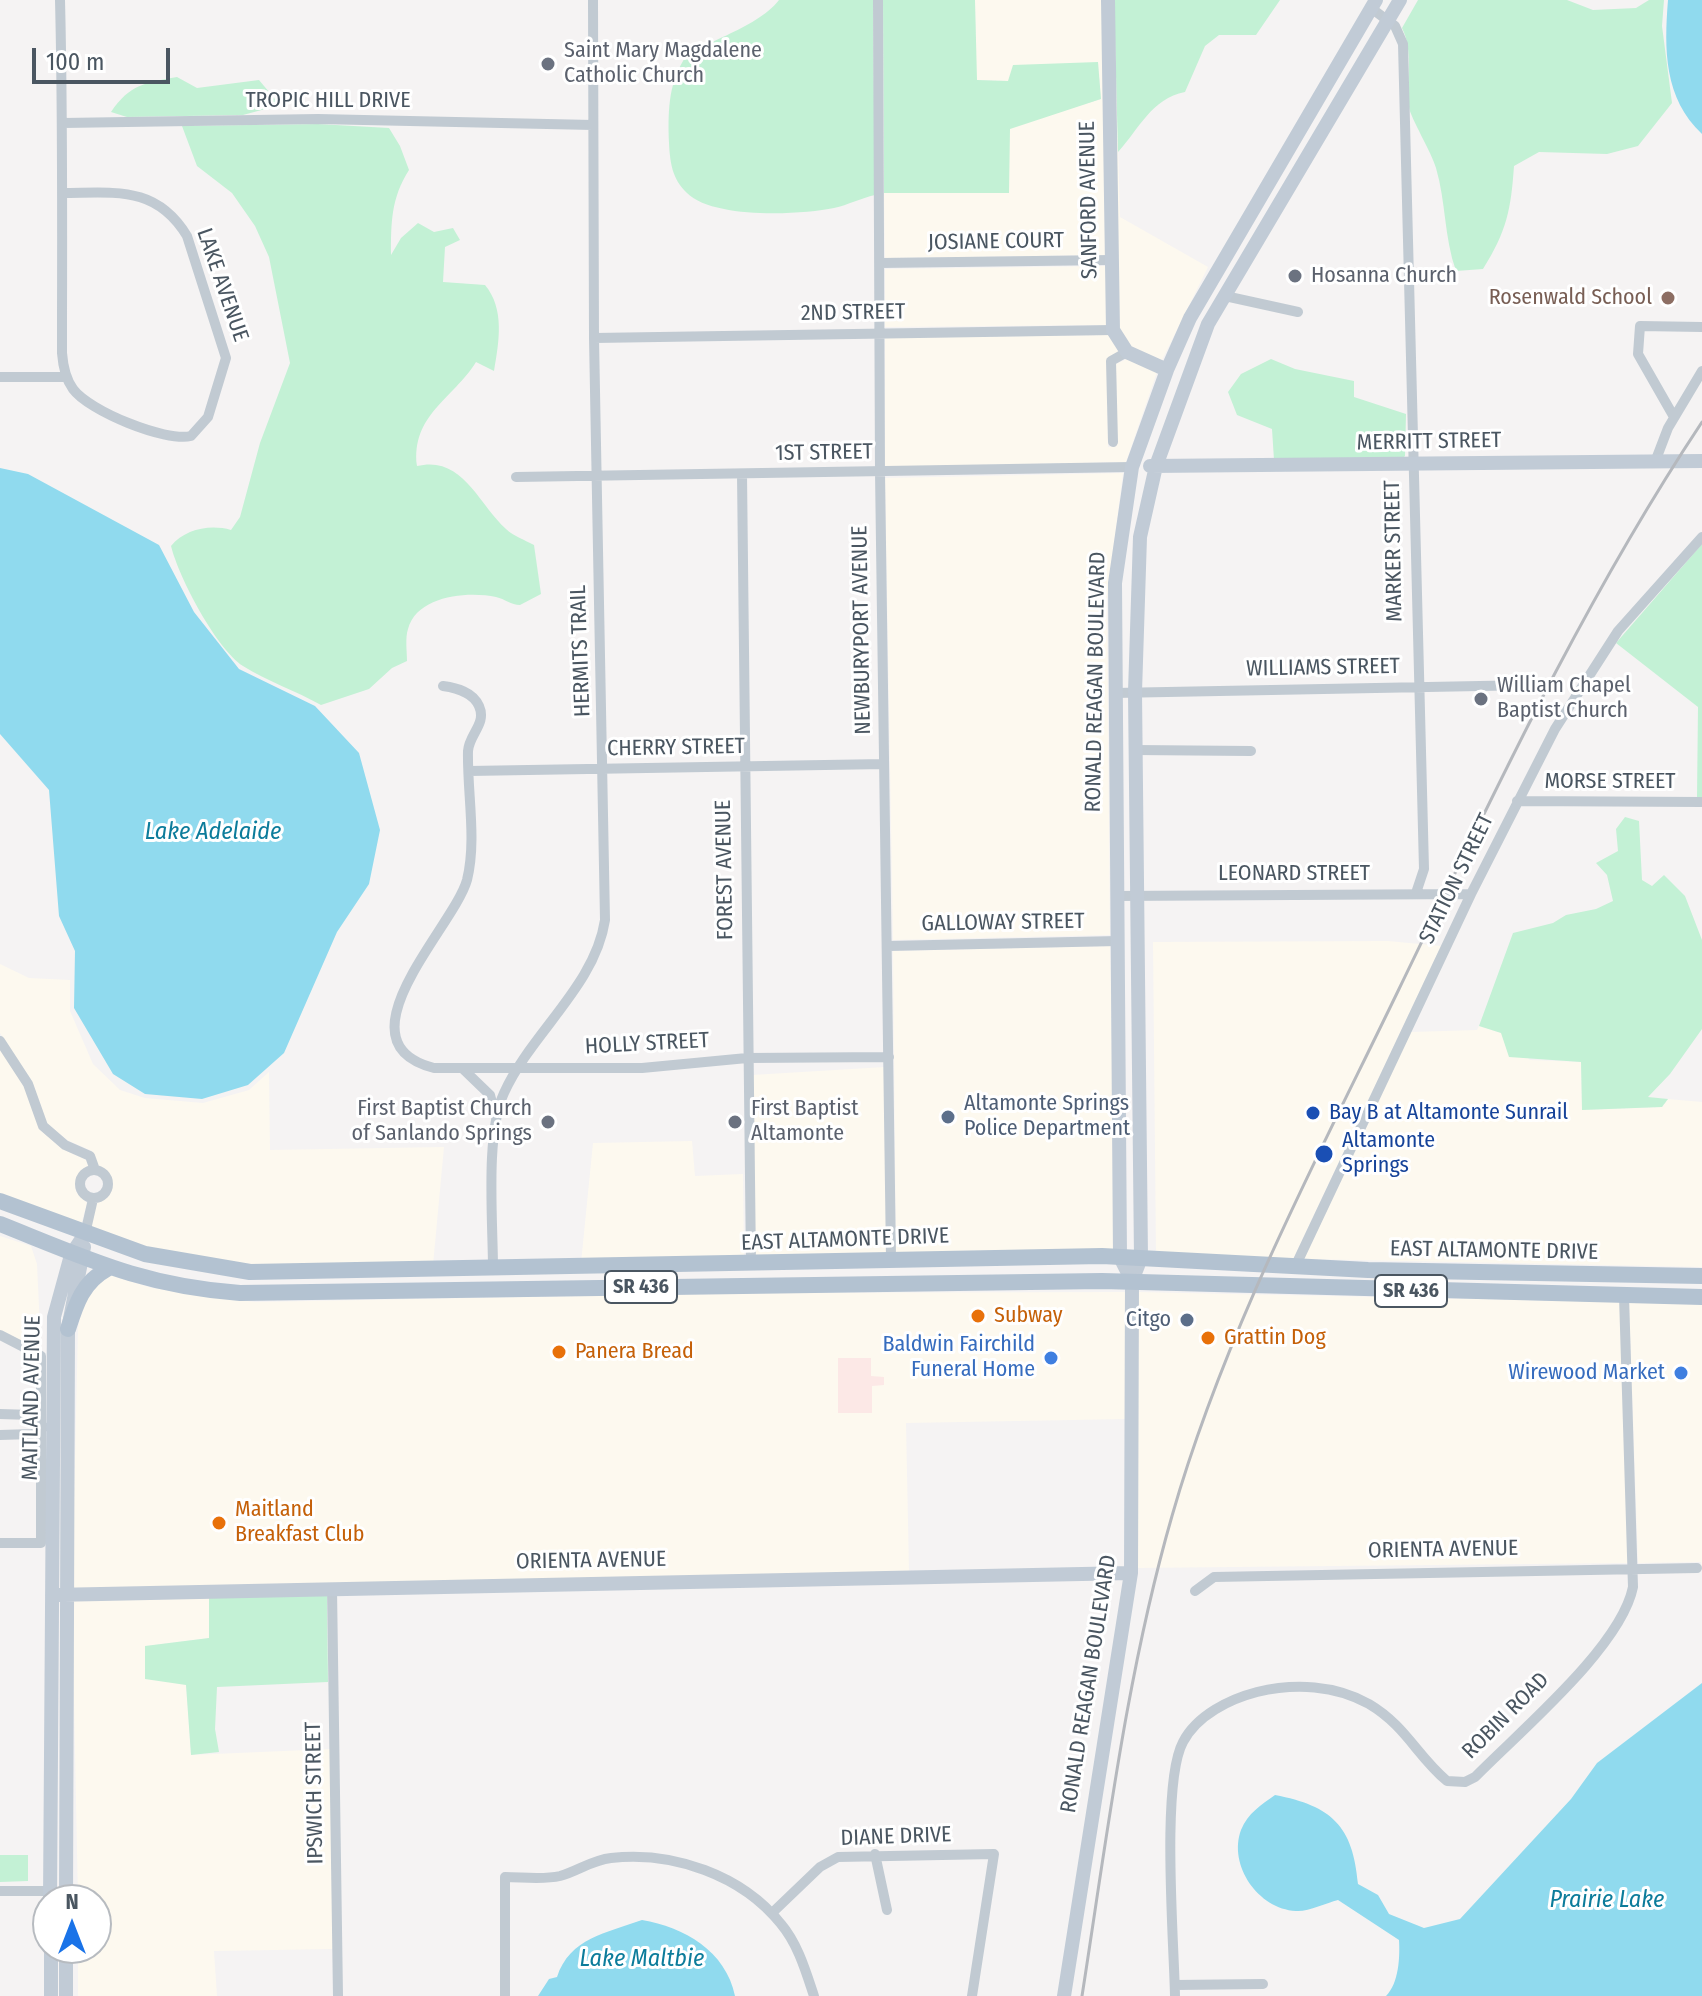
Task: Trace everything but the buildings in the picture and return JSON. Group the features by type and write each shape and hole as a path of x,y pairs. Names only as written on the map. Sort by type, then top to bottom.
{"main road":[{"name":"SANFORD AVENUE","path":"1108,0 1113,330"},
{"name":"RONALD REAGAN BOULEVARD","path":"1064,1996 1131,1573 1132,1281 1141,1258 1135,750 1140,537 1156,466 1208,324 1400,0"},
{"name":"RONALD REAGAN BOULEVARD","path":"1132,1281 1120,1257 1115,583 1132,467 1167,370 1207,285 1374,4"},
{"path":"1113,330 1127,352 1167,370"},
{"name":"MERRITT STREET","path":"1132,467 1702,461"},
{"name":"EAST ALTAMONTE DRIVE","path":"0,1201 145,1254 219,1269 516,1269 891,1259 1120,1257 1410,1271 1700,1276"},
{"name":"SR 436","path":"0,1224 107,1269"},
{"name":"MAITLAND AVENUE","path":"64,1884 58,1838 52,1595 54,1317 85,1234"},
{"name":"MAITLAND AVENUE","path":"52,1884 58,1838 68,1594 54,1427 77,1258"},
{"path":"869,1284 882,1275 891,1259"},
{"path":"677,1287 688,1274 703,1266"},
{"path":"68,1329 93,1276 107,1269"},
{"name":"EAST ALTAMONTE DRIVE","path":"107,1269 208,1290 330,1292 1132,1281 1702,1297"},
{"path":"469,1290 493,1269"},
{"path":"490,1289 503,1275 516,1269"},
{"path":"330,1292 333,1280 347,1271"},
{"path":"1384,1290 1410,1271"},
{"path":"1428,1291 1457,1272"},
{"path":"1531,1293 1546,1284 1600,1285 1622,1276"},
{"path":"1624,1296 1641,1285 1688,1282 1700,1276"},
{"name":"ORIENTA AVENUE","path":"52,1595 1131,1573"},
{"path":"51,1964 51,1996"},
{"path":"66,1964 66,1996"}],"street":[{"path":"0,377 66,377 62,353 60,0"},
{"name":"HERMITS TRAIL","path":"493,1269 495,1116 520,1067 595,955 603,935 605,769 594,338 593,0"},
{"name":"NEWBURYPORT AVENUE","path":"878,0 880,472 891,1259"},
{"path":"1374,4 1387,19"},
{"name":"MARKER STREET","path":"1387,19 1399,32 1403,44 1411,465 1424,869 1416,893"},
{"name":"TROPIC HILL DRIVE","path":"63,123 318,119 593,125"},
{"name":"LAKE AVENUE","path":"62,193 127,193 163,206 177,220 187,236 226,358 208,417 191,436 180,439 99,410 83,399 66,377"},
{"name":"JOSIANE COURT","path":"880,263 1112,260"},
{"path":"1225,296 1298,312"},
{"path":"1674,417 1638,354 1640,326 1702,327"},
{"name":"2ND STREET","path":"594,338 1113,330"},
{"path":"1113,442 1111,361 1127,352"},
{"path":"1655,462 1674,417 1702,371"},
{"name":"1ST STREET","path":"516,477 1132,467"},
{"name":"FOREST AVENUE","path":"742,474 751,1265"},
{"name":"STATION STREET","path":"1295,1267 1471,894 1555,729 1618,631 1702,537"},
{"name":"WILLIAMS STREET","path":"1115,693 1532,685"},
{"path":"443,686 469,694 479,704 482,716 471,737 469,771"},
{"path":"1135,750 1251,751"},
{"name":"CHERRY STREET","path":"469,771 884,764"},
{"name":"HOLLY STREET","path":"469,771 467,878 460,899 422,956 397,1003 396,1032 409,1056 434,1068 642,1068 747,1058 889,1057"},
{"name":"MORSE STREET","path":"1517,801 1702,802"},
{"name":"LEONARD STREET","path":"1116,896 1471,894"},
{"name":"GALLOWAY STREET","path":"888,946 1118,941"},
{"path":"0,1041 28,1084 43,1126 65,1145 90,1156 95,1170 104,1175 108,1185 103,1195 93,1199 83,1194 79,1184 84,1174 95,1170"},
{"path":"462,1068 490,1095 495,1116"},
{"path":"85,1234 93,1199"},
{"name":"ROBIN ROAD","path":"1175,1991 1173,1777 1184,1740 1196,1724 1244,1696 1278,1687 1306,1686 1338,1691 1367,1703 1392,1720 1447,1781 1465,1782 1475,1777 1609,1641 1629,1606 1634,1568 1624,1296"},
{"path":"0,1335 41,1356 54,1427 41,1543 0,1543"},
{"path":"0,1414 32,1415 54,1427"},
{"path":"0,1435 32,1434 54,1427"},
{"name":"ORIENTA AVENUE","path":"1195,1591 1214,1577 1697,1568"},
{"name":"IPSWICH STREET","path":"332,1589 338,1996"},
{"path":"875,1854 887,1910"},
{"name":"DIANE DRIVE","path":"772,1913 831,1860 875,1854 994,1854 972,1996"},
{"path":"505,1996 505,1877 560,1876 595,1861 654,1858 721,1876 772,1913 798,1952 814,1996"},
{"path":"0,1891 32,1894"},
{"path":"1175,1991 1263,1984"}],"shaded area":[{"path":"975,0 1103,0 1107,255 885,258 884,193 1009,128 1101,99 1098,62 1008,81 976,80"},
{"path":"1114,0 1120,217 1208,267 1161,362 1131,348 1117,329"},
{"path":"1107,266 1108,325 885,327 885,269"},
{"path":"1110,335 1119,351 1107,361 1108,447 1117,446 1116,364 1127,359 1157,372 1126,462 885,467 885,338"},
{"path":"1123,473 1107,598 1110,935 893,940 885,478"},
{"path":"1388,941 1441,946 1293,1259 1156,1256 1153,942"},
{"path":"1110,946 1116,1255 896,1259 893,951"},
{"path":"0,964 29,978 70,980 70,1011 93,1064 120,1090 145,1098 203,1103 249,1090 269,1072 270,1150 444,1147 433,1265 251,1264 163,1253 89,1228 96,1204 111,1192 111,1177 98,1165 92,1151 67,1140 47,1123 32,1081 0,1033"},
{"path":"1479,1026 1501,1033 1530,1060 1581,1062 1582,1110 1662,1107 1668,1099 1702,1102 1702,1267 1304,1259 1411,1032 1477,1030"},
{"path":"0,1049 24,1086 40,1130 62,1149 86,1160 88,1166 81,1170 75,1182 76,1192 87,1203 81,1225 0,1196"},
{"path":"885,1067 887,1259 753,1261 752,1075"},
{"path":"692,1141 695,1176 743,1174 744,1262 581,1263 593,1143"},
{"path":"0,1236 31,1246 37,1264 41,1350 0,1330"},
{"path":"106,1274 152,1288 255,1302 743,1293 1128,1292 1127,1419 906,1423 909,1572 72,1589 78,1328 84,1299"},
{"path":"1137,1292 1620,1302 1629,1563 1136,1568"},
{"path":"1629,1302 1702,1304 1702,1571 1701,1562 1638,1563"},
{"path":"838,1358 871,1358 871,1376 884,1377 884,1385 872,1386 872,1413 838,1413"},
{"path":"209,1598 209,1638 146,1646 186,1685 191,1755 330,1749 333,1949 214,1951 217,1996 78,1996 78,1964 112,1964 112,1884 78,1884 72,1600"}],"green space":[{"path":"779,0 873,0 875,195 819,210 779,213 736,211 699,201 682,188 675,176 669,150 669,111 674,80 683,61 699,49 756,20"},
{"path":"883,0 975,0 977,80 1008,81 1013,65 1098,62 1101,99 1010,129 1009,193 884,193"},
{"path":"1114,0 1280,0 1256,35 1219,35 1205,46 1185,92 1163,101 1155,108 1118,152"},
{"path":"1418,0 1567,0 1593,10 1636,8 1649,0 1664,0 1662,26 1672,103 1638,146 1607,154 1539,152 1514,166 1506,219 1498,243 1483,269 1456,271 1436,168 1409,107 1409,57 1402,28"},
{"path":"177,77 197,88 259,80 280,105 243,115 127,117 111,112 139,86"},
{"path":"318,124 389,128 409,170 395,201 391,255 401,238 418,223 434,232 453,228 460,240 445,247 443,282 485,285 496,304 499,326 494,371 476,362 427,420 420,433 417,466 433,464 458,474 506,529 534,545 541,594 520,605 485,595 459,596 433,602 413,618 408,629 407,661 392,668 369,689 321,705 252,671 232,657 200,611 171,546 183,535 198,529 231,530 240,517 260,443 290,363 269,257 255,226 232,193 197,166 182,126"},
{"path":"1271,359 1295,369 1354,381 1354,397 1406,414 1405,456 1402,459 1274,460 1272,429 1237,415 1228,392 1241,374"},
{"path":"1702,544 1702,797 1697,797 1698,707 1616,643"},
{"path":"1625,817 1639,821 1642,880 1652,886 1664,875 1685,896 1702,940 1702,1029 1670,1074 1648,1097 1668,1099 1662,1107 1582,1110 1581,1062 1509,1057 1501,1033 1479,1026 1513,933 1553,923 1566,915 1596,909 1613,901 1607,875 1596,863 1618,851 1616,829"},
{"path":"327,1595 328,1682 217,1687 215,1729 219,1752 191,1755 186,1685 145,1679 145,1646 209,1638 209,1598"},
{"path":"0,1855 28,1855 28,1881 0,1882"}],"water":[{"path":"1668,0 1702,0 1702,134 1689,120 1673,89 1667,55"},
{"name":"Lake Adelaide","path":"0,468 28,474 159,545 194,612 239,669 315,706 359,753 380,830 369,884 337,932 284,1053 248,1085 202,1099 145,1094 113,1074 74,1008 75,951 59,916 49,790 0,734"},
{"name":"Prairie Lake","path":"1702,1683 1702,1996 1386,1996 1396,1977 1399,1940 1338,1900 1301,1911 1282,1908 1258,1894 1243,1870 1238,1843 1241,1830 1251,1814 1275,1795 1311,1805 1336,1822 1351,1847 1358,1884 1378,1895 1389,1914 1424,1928 1460,1919 1571,1799 1597,1763"},
{"name":"Lake Maltbie","path":"642,1920 673,1928 701,1944 723,1966 735,1996 538,1996 549,1979 557,1977 563,1964 580,1945 603,1933"}],"railway":[{"path":"1082,1996 1142,1634 1172,1516 1218,1380 1274,1248 1541,700 1618,559 1702,422"}],"place":[{"name":"Saint Mary Magdalene Catholic Church","path":"548,64"},
{"name":"Hosanna Church","path":"1295,276"},
{"name":"Rosenwald School","path":"1668,298"},
{"name":"William Chapel Baptist Church","path":"1481,699"},
{"name":"Bay B at Altamonte Sunrail","path":"1313,1113"},
{"name":"Altamonte Springs Police Department","path":"948,1117"},
{"name":"First Baptist Church of Sanlando Springs","path":"548,1122"},
{"name":"First Baptist Altamonte","path":"735,1122"},
{"name":"Altamonte Springs","path":"1324,1154"},
{"name":"Subway","path":"978,1316"},
{"name":"Citgo","path":"1187,1320"},
{"name":"Grattin Dog","path":"1208,1338"},
{"name":"Panera Bread","path":"559,1352"},
{"name":"Baldwin Fairchild Funeral Home","path":"1051,1358"},
{"name":"Wirewood Market","path":"1681,1373"},
{"name":"Maitland Breakfast Club","path":"219,1523"}]}
